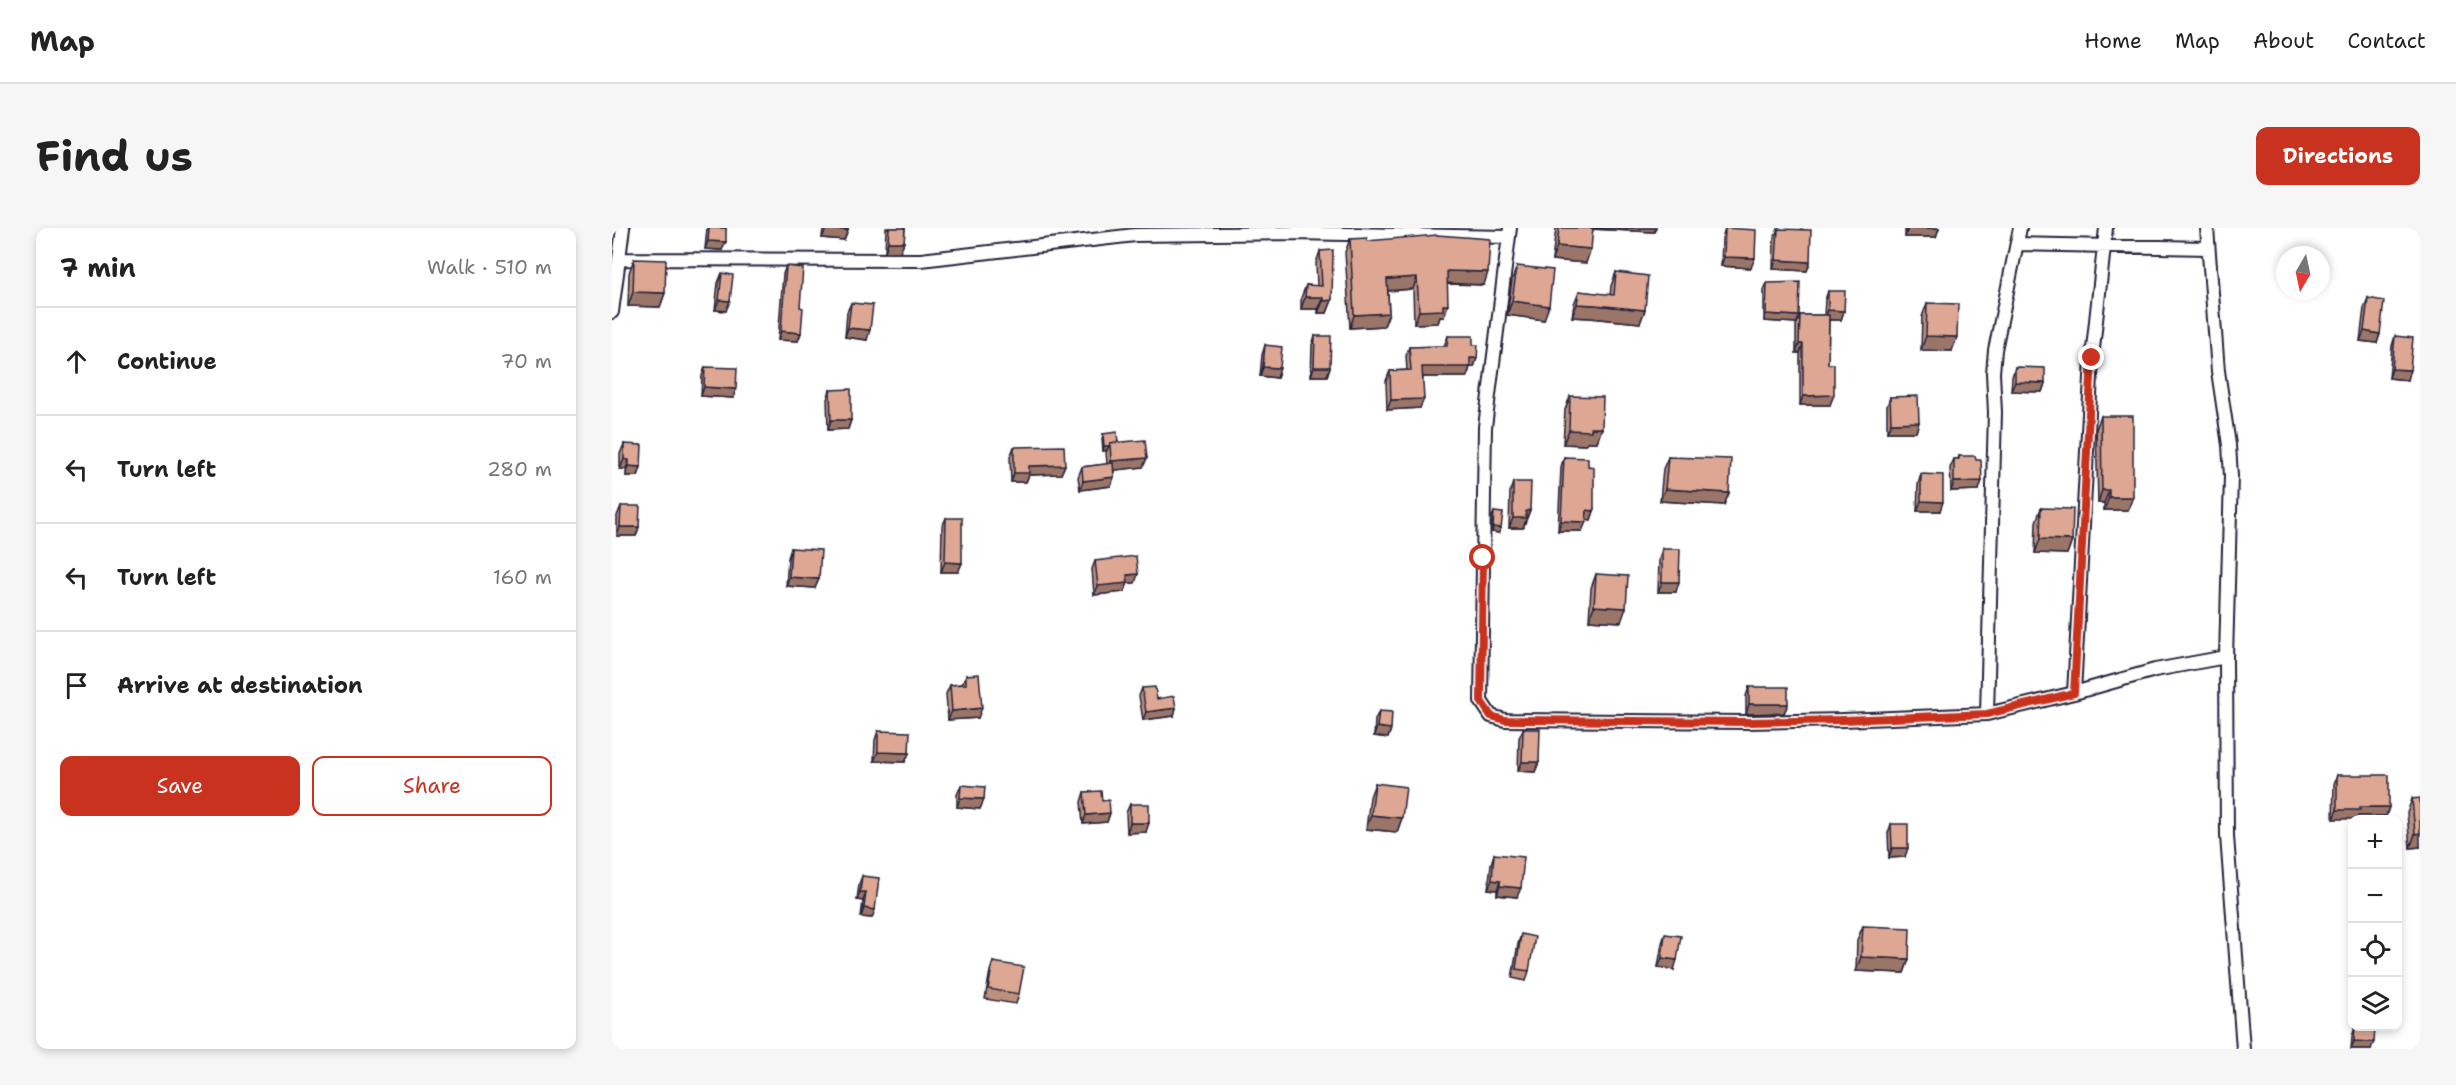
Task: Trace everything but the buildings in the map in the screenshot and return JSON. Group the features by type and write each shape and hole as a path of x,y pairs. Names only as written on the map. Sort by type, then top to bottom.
{"street":[{"path":"612,312 622,228"},
{"path":"1987,714 1995,412 1993,373 1995,350 2020,228"},
{"path":"2074,693 2092,358 2106,228"},
{"path":"2206,228 2218,371 2229,445 2231,476 2226,657 2227,836 2242,1049"},
{"path":"619,259 921,260 1134,235 1509,233 1485,427 1481,701 1491,716 1505,720 1747,722 1987,714 2156,670 2226,657"},
{"path":"2018,244 2208,248"}],"route":[{"path":"1483,558 1481,701 1491,716 1505,720 1747,722 1987,714 2074,693 2092,358"}]}
